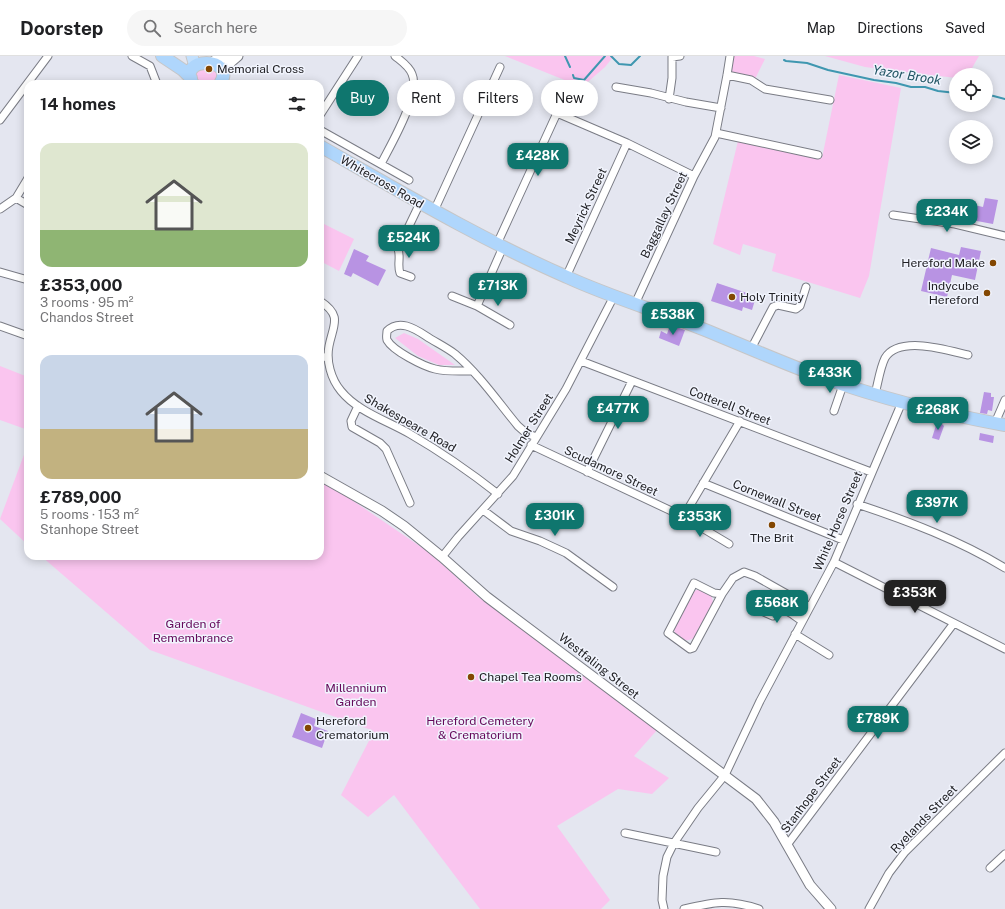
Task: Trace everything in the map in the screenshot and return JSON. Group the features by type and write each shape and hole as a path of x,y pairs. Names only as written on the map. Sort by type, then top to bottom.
{"highway":[{"path":"167,59 183,65 201,60 221,65 223,80"},
{"path":"167,59 190,80"},
{"path":"191,80 190,71 201,60"},
{"name":"Whitecross Road","path":"324,148 434,211 500,246 566,277 843,384 947,414 1000,424"}],"street":[{"path":"30,80 48,56"},
{"path":"132,56 150,66 155,80"},
{"path":"201,60 234,56"},
{"path":"223,80 231,62 238,56"},
{"path":"324,109 358,56"},
{"path":"381,164 401,126 414,83 410,70 395,56"},
{"path":"669,98 672,78 672,57 680,56"},
{"name":"Baggallay Street","path":"635,304 694,176 715,135 730,56"},
{"path":"434,211 500,67"},
{"path":"727,75 751,80 765,89 830,100"},
{"path":"616,87 721,108"},
{"path":"0,120 24,88"},
{"path":"477,306 500,246 556,116"},
{"path":"564,116 694,176"},
{"path":"324,132 409,180"},
{"path":"715,135 818,155"},
{"name":"Meyrick Street","path":"566,277 627,144"},
{"path":"339,157 346,145"},
{"path":"0,209 16,198 24,185"},
{"path":"16,198 24,203"},
{"path":"411,277 400,272 398,268 400,255 398,249 420,203"},
{"path":"893,214 955,224 1005,236"},
{"path":"0,272 24,279"},
{"path":"750,349 773,307 778,305 796,309 800,306 806,287"},
{"path":"452,296 477,306 510,325"},
{"name":"Holmer Street","path":"442,557 513,476 566,389 614,296"},
{"path":"324,305 332,311 336,320 335,329 329,345 328,358 324,357"},
{"path":"472,371 445,371 435,369 418,362 388,342 386,336 387,331 397,325 408,326 454,354 472,371 518,426 526,433 536,438"},
{"path":"0,326 24,335"},
{"path":"875,394 885,359 892,350 924,345 968,355"},
{"name":"Shakespeare Road","path":"328,358 333,377 340,390 358,406 410,434 455,462 498,494"},
{"name":"Cotterell Street","path":"581,361 871,472"},
{"path":"587,472 632,380"},
{"path":"834,411 843,384"},
{"path":"1000,424 1005,400"},
{"name":"White Horse Street","path":"664,909 662,900 663,876 667,857 674,843 698,808 725,775 760,701 834,562 857,504 902,402"},
{"path":"358,406 351,421 352,427 380,443 386,449 410,503"},
{"path":"682,516 685,514 740,421"},
{"name":"Scudamore Street","path":"531,445 682,516 729,544"},
{"name":"Westfaling Street","path":"324,478 382,511 404,526 487,597 756,799 765,809 810,885 831,909"},
{"name":"Cornewall Street","path":"703,483 843,540"},
{"path":"857,504 907,521 980,553 1005,568"},
{"path":"483,510 503,527 540,541 566,554 612,587"},
{"path":"834,562 1005,649"},
{"path":"722,594 714,593 694,583 668,633 692,649 722,594 733,578 744,572 755,576 810,607"},
{"path":"760,610 773,616 781,610 785,610 802,620"},
{"name":"Stanhope Street","path":"787,845 954,623"},
{"path":"795,634 829,655"},
{"name":"Ryelands Street","path":"869,909 889,873 905,852 1005,753"},
{"path":"625,833 716,852"},
{"path":"990,868 1005,854"},
{"path":"684,909 713,902 730,902 759,909"}],"green space":[{"path":"505,56 614,56 605,67 590,80 565,80"},
{"path":"732,56 754,56 765,59 755,79 730,73"},
{"path":"825,56 979,56 972,68 949,68 949,77 865,67"},
{"path":"198,65 220,72 216,80 196,80 194,70"},
{"path":"839,75 901,88 869,276 860,298 772,271 776,254 743,244 740,255 713,244 738,141 822,158"},
{"path":"324,224 354,239 339,271 324,263"},
{"path":"404,333 418,339 455,365 439,365 418,356 395,338"},
{"path":"0,366 24,375 24,429 0,420"},
{"path":"24,455 24,541 0,519"},
{"name":"Hereford Cemetery & Crematorium","path":"324,484 346,496 430,553 478,597 517,623 658,729 634,756 669,778 652,794 618,789 557,826 610,900 601,909 480,909 394,795 368,817 341,795 374,731 150,650 46,560 324,560"},
{"path":"702,588 710,594 713,603 705,622 697,635 692,639 687,640 679,637 675,634 674,629 692,592"}],"building":[{"path":"985,198 998,200 993,224 966,219 967,213 963,212 965,203 983,207"},
{"path":"961,247 981,251 975,280 952,275 947,297 921,291 931,248 959,255"},
{"path":"354,249 369,256 366,261 386,270 378,286 353,273 351,277 344,274"},
{"name":"Holy Trinity","path":"717,283 753,295 752,299 755,300 752,310 743,307 742,311 711,301"},
{"path":"676,327 685,330 679,346 659,338 661,331 667,334 669,328 675,330"},
{"path":"984,392 991,393 991,397 994,397 992,411 988,410 987,414 980,413"},
{"path":"937,422 944,426 939,440 932,438"},
{"path":"980,433 994,436 993,443 979,440"},
{"name":"Hereford Crematorium","path":"301,713 316,719 314,726 328,731 322,748 292,737"}],"waterway":[{"name":"Yazor Brook","path":"565,56 570,67"},
{"name":"Yazor Brook","path":"573,75 574,78 584,80 605,56"},
{"name":"Yazor Brook","path":"611,56 619,64 631,65 640,56"},
{"name":"Yazor Brook","path":"784,60 807,63 828,70 874,80 911,87 925,87 949,92"},
{"name":"Yazor Brook","path":"993,96 1005,99"}],"place":[{"name":"Memorial Cross","path":"209,69"},
{"name":"Hereford Make","path":"993,263"},
{"name":"Indycube Hereford","path":"987,293"},
{"name":"Holy Trinity","path":"732,297"},
{"name":"The Brit","path":"772,525"},
{"name":"Chapel Tea Rooms","path":"471,677"},
{"name":"Hereford Crematorium","path":"308,728"}],"park label":[{"name":"Garden of Remembrance","path":"193,631"},
{"name":"Millennium Garden","path":"356,695"}]}
